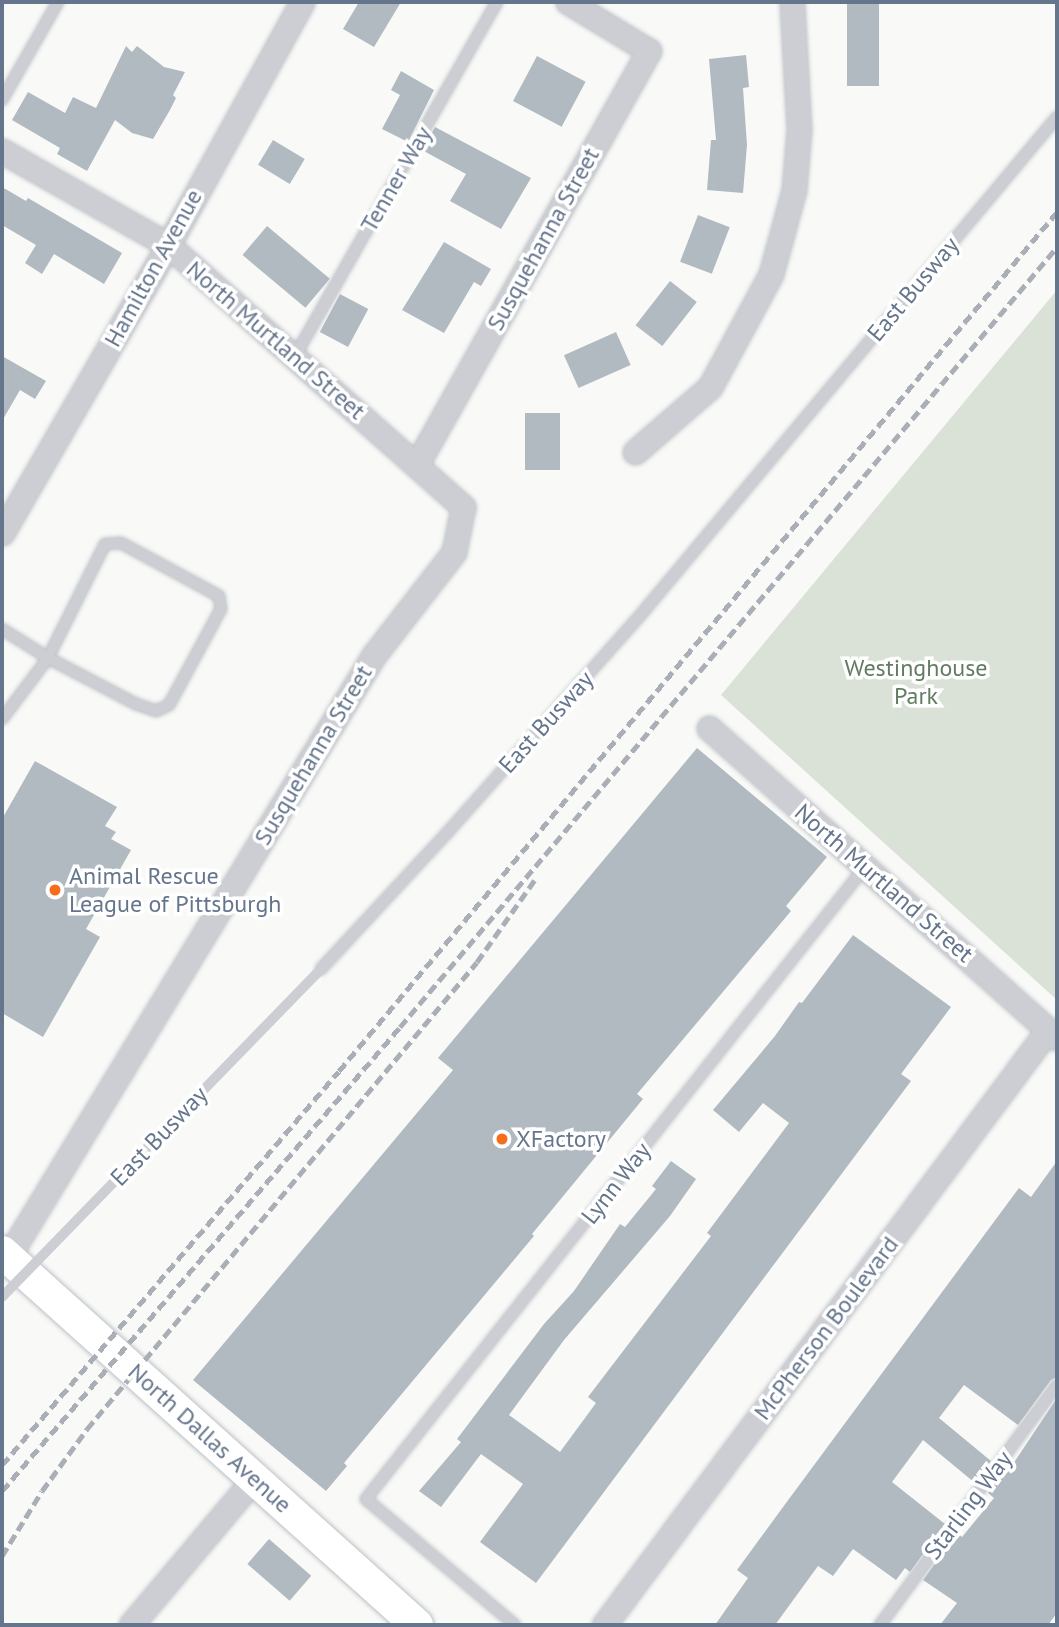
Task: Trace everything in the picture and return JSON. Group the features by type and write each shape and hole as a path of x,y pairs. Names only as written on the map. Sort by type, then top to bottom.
{"main road":[{"name":"North Dallas Avenue","path":"5,1254 417,1625"}],"street":[{"name":"Hamilton Avenue","path":"2,533 302,2"},
{"name":"Susquehanna Street","path":"416,464 649,51 568,2"},
{"path":"635,452 710,387 771,274 794,190 799,128 792,2"},
{"name":"North Murtland Street","path":"2,151 167,245 463,507"},
{"name":"Susquehanna Street","path":"5,1254 374,655 454,552 463,507"},
{"name":"North Murtland Street","path":"709,728 1053,1034"},
{"name":"McPherson Boulevard","path":"604,1625 1053,1034"},
{"path":"131,1625 255,1478"}],"lane":[{"path":"2,100 58,2"},
{"name":"Tenner Way","path":"295,356 497,2"},
{"name":"East Busway","path":"2,1297 321,969 447,833 643,612 1057,117"},
{"path":"2,629 48,658 136,704 156,711 169,705 222,609 219,596 121,542 105,544 48,658 2,719"},
{"name":"Lynn Way","path":"515,1625 366,1499 865,867"},
{"name":"Starling Way","path":"880,1625 1057,1385"}],"green space":[{"name":"Westinghouse Park","path":"1057,290 1057,1000 721,695"}],"building":[{"path":"359,2 401,2 374,47 343,29"},
{"path":"847,2 879,2 879,86 847,86"},
{"path":"126,46 132,52 137,46 164,67 185,72 173,95 176,98 153,139 132,133 115,120 87,171 57,154 60,148 12,120 28,92 65,113 73,97 96,108"},
{"path":"746,55 749,87 743,88 747,145 743,193 707,190 711,140 716,140 709,59"},
{"path":"537,56 586,82 562,127 513,101"},
{"path":"401,71 434,90 408,142 382,129 400,95 391,90"},
{"path":"435,127 531,178 501,229 450,201 466,174 422,150"},
{"path":"273,140 305,159 290,184 258,165"},
{"path":"2,187 26,201 28,198 122,253 104,284 54,254 42,274 25,263 36,245 2,225"},
{"path":"698,215 730,227 712,274 680,262"},
{"path":"267,226 330,279 305,308 243,255"},
{"path":"444,242 491,269 481,286 474,282 444,333 402,310"},
{"path":"670,281 697,302 662,346 636,325"},
{"path":"340,294 368,309 348,347 320,332"},
{"path":"616,332 631,365 579,388 564,355"},
{"path":"2,356 46,381 35,399 20,390 2,421"},
{"path":"525,413 560,413 560,470 525,470"},
{"name":"XFactory","path":"697,748 827,857 786,906 791,911 637,1094 643,1099 532,1234 534,1236 344,1463 347,1466 326,1491 193,1380 453,1070 438,1058"},
{"name":"Animal Rescue League of Pittsburgh","path":"35,761 117,807 105,826 116,832 111,839 131,850 86,929 100,937 43,1037 2,1013 2,819"},
{"path":"853,935 951,1007 901,1074 911,1081 536,1583 480,1542 523,1484 481,1454 441,1507 419,1491 461,1442 457,1439 544,1324 574,1291 620,1224 625,1227 656,1189 652,1186 671,1161 696,1179 670,1216 564,1340 509,1415 560,1452 596,1403 588,1397 711,1236 707,1233 789,1123 763,1103 739,1132 713,1110 775,1036 799,1002 802,1003"},
{"path":"1057,1161 1057,1377 1051,1380 1018,1425 964,1385 939,1418 991,1461 975,1483 923,1440 892,1482 945,1524 910,1572 905,1568 896,1580 853,1549 833,1576 818,1566 775,1625 715,1625 748,1578 737,1570 786,1503 1019,1188 1031,1197"},
{"path":"1057,1398 1057,1613 1048,1625 940,1625 957,1603 923,1580 957,1533 962,1537 994,1498 988,1493 1003,1471 1007,1473"},
{"path":"269,1539 311,1576 290,1601 247,1564"}],"railway":[{"path":"2,1465 339,1071 1057,212"},
{"path":"2,1491 400,1027 1057,247"},
{"path":"2,1556 42,1491 87,1429 477,962 536,878"}],"place":[{"name":"Animal Rescue League of Pittsburgh","path":"55,890"},
{"name":"XFactory","path":"502,1139"}]}
